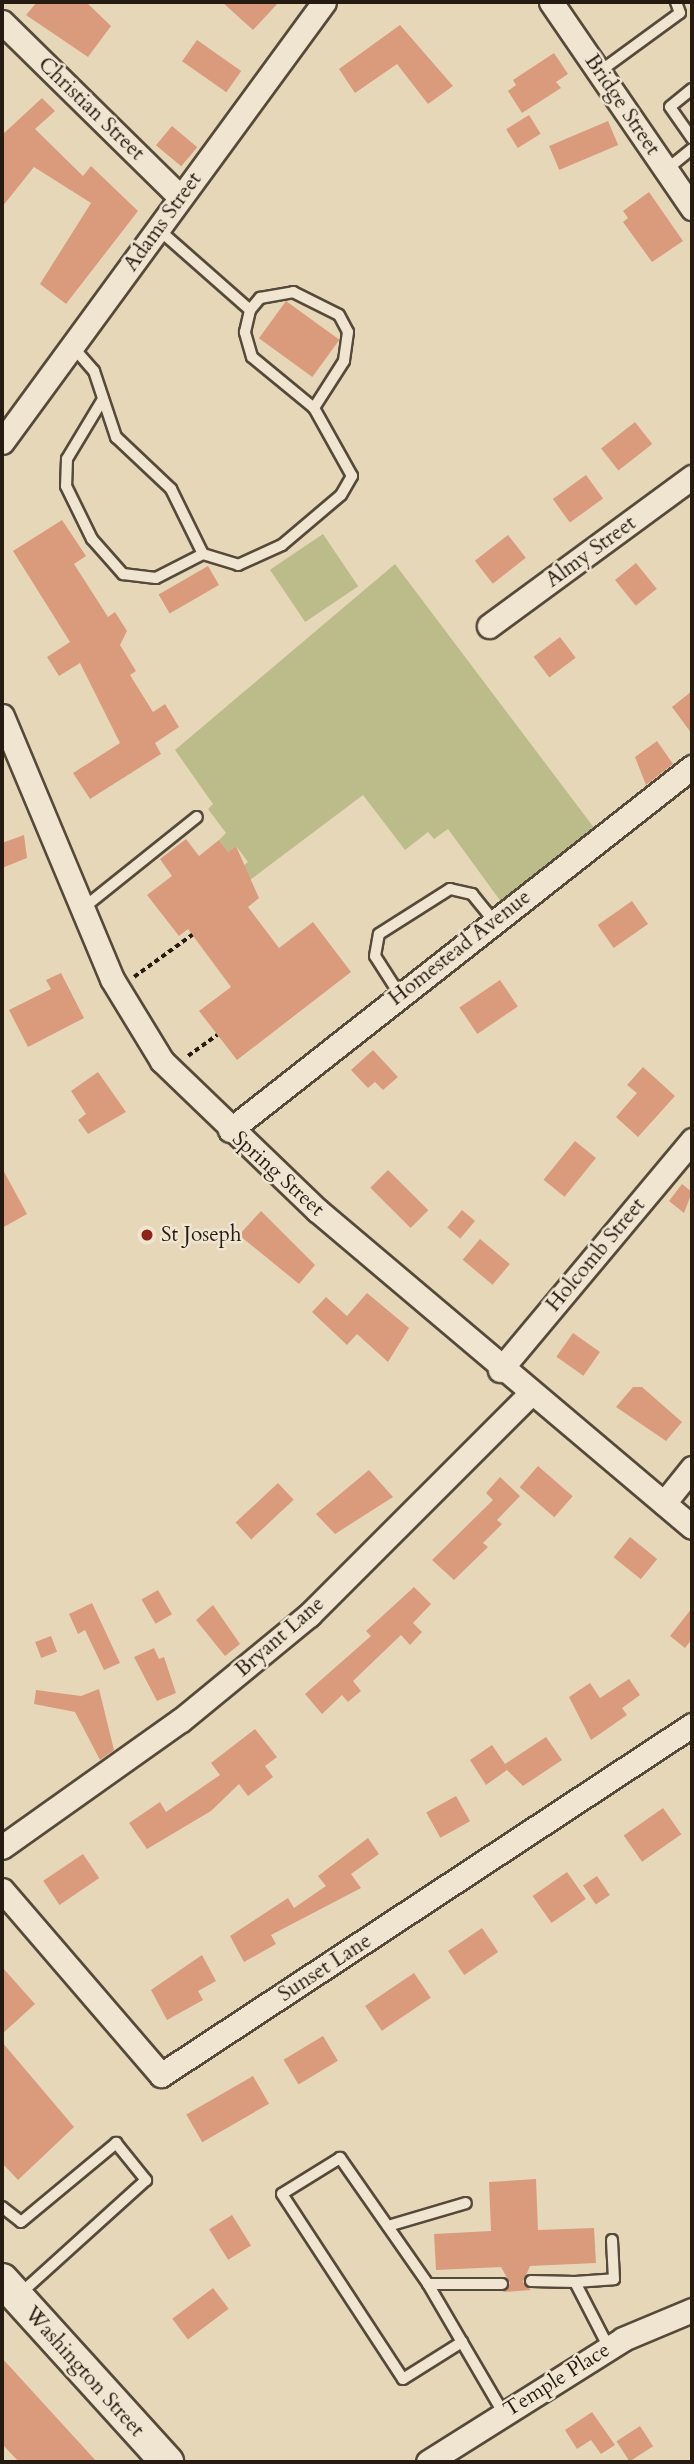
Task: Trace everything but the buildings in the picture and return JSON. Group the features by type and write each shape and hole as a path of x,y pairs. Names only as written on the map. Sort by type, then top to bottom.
{"main road":[{"name":"Washington Street","path":"9,2289 167,2462"}],"street":[{"name":"Adams Street","path":"2,442 324,2"},
{"name":"Bridge Street","path":"552,2 692,208"},
{"name":"Christian Street","path":"2,22 180,197"},
{"name":"Almy Street","path":"489,626 692,477"},
{"name":"Spring Street","path":"2,716 7,746 117,989 170,1070 230,1130 500,1370 692,1527"},
{"name":"Homestead Avenue","path":"230,1130 692,767"},
{"name":"Holcomb Street","path":"500,1370 692,1140"},
{"name":"Bryant Lane","path":"2,1847 181,1720 309,1615 530,1394"},
{"path":"664,1503 692,1468"},
{"name":"Sunset Lane","path":"2,1889 161,2075 692,1725"},
{"name":"Temple Place","path":"428,2462 608,2348 692,2310"}],"lane":[{"path":"599,72 680,13 676,2"},
{"path":"692,89 670,107 692,139"},
{"path":"666,170 692,149"},
{"path":"158,228 250,310"},
{"path":"103,399 67,459 66,486 86,529 123,574 156,578 203,554 238,565 282,545 341,495 352,476 314,408 252,357 245,332 250,310 260,298 293,292 339,315 348,332 344,361 314,408"},
{"path":"74,347 94,371 116,437 171,489 203,554"},
{"path":"82,909 197,817"},
{"path":"400,995 375,956 379,934 450,890 472,894 494,921"},
{"path":"2,2207 21,2222 116,2143 146,2180 9,2289"},
{"path":"462,2342 403,2379 282,2194 341,2158 428,2284 505,2414"},
{"path":"387,2226 466,2203"},
{"path":"531,2280 575,2282 614,2278 612,2240"},
{"path":"575,2282 608,2348"},
{"path":"428,2284 502,2284"}],"path":[{"path":"117,989 192,935"},
{"path":"170,1070 217,1035"}],"green space":[{"path":"323,534 358,586 305,622 270,570"},
{"path":"395,564 601,837 507,910 448,829 434,839 428,832 405,850 363,795 250,880 241,868 248,862 236,846 228,852 219,840 226,833 208,809 213,804 175,750"}],"place":[{"name":"St Joseph","path":"147,1235"}]}
